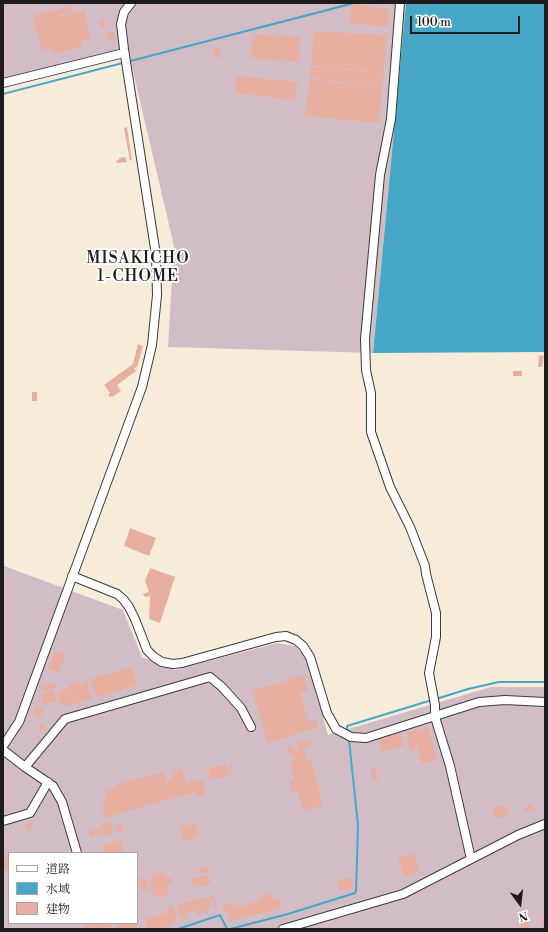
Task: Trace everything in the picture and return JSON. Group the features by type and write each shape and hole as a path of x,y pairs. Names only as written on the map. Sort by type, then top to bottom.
{"street":[{"path":"77,852 62,802 53,786 25,767 3,746 19,722 142,387 149,360 156,320 156,255 121,24 124,12 130,3"},
{"path":"400,3 391,119 380,175 365,339 366,370 371,393 372,432 390,487 410,527 425,566 436,613 436,637 429,673 435,706 435,717 450,766 471,859"},
{"path":"3,83 125,57"},
{"path":"72,576 117,594 123,599 135,619 147,650 162,662 173,664 182,663 276,637 286,636 296,640 303,646 310,658 327,713 336,729 351,738 366,738 480,702 505,700 545,702"},
{"path":"25,767 65,719 210,677 222,687 240,708 251,726"},
{"path":"3,821 30,814 48,782"},
{"path":"283,929 403,894 518,835 545,824"}],"shaded area":[{"path":"3,3 406,3 373,353 168,347 174,246 128,50 3,81"},
{"path":"4,566 123,610 142,657 175,670 277,643 295,646 307,659 328,735 491,687 545,687 545,929 3,929"}],"water":[{"path":"350,3 359,3 3,95 3,93"},
{"path":"406,3 545,3 545,352 373,353"}],"building":[{"path":"352,4 389,9 387,27 349,23"},
{"path":"71,6 72,12 40,22 85,10 86,14 84,14 91,38 80,41 82,47 53,54 51,48 42,51 32,16"},
{"path":"103,17 106,27 102,28 98,19"},
{"path":"314,31 387,35 383,73 311,65"},
{"path":"115,32 116,39 108,41 107,34"},
{"path":"253,34 300,37 299,62 251,58"},
{"path":"214,49 221,49 220,58 214,58"},
{"path":"311,66 384,74 382,86 309,78"},
{"path":"237,76 297,82 294,100 235,93"},
{"path":"310,79 382,87 379,123 305,116"},
{"path":"127,127 132,160 130,161 124,128"},
{"path":"125,157 127,162 117,163 116,161 119,160 119,158"},
{"path":"138,344 143,346 137,367 134,368 136,371 117,385 121,391 110,397 108,395 110,393 104,385 133,364"},
{"path":"539,355 544,356 542,367 538,367"},
{"path":"513,371 522,371 522,376 513,376"},
{"path":"32,392 37,392 37,401 32,401"},
{"path":"130,528 156,538 149,556 124,546"},
{"path":"150,568 175,577 160,623 149,619 150,596 146,597 142,594 149,592 145,581"},
{"path":"55,651 66,654 59,673 48,669"},
{"path":"132,667 138,685 96,697 90,679"},
{"path":"303,675 308,691 300,693 309,722 316,720 318,727 268,743 252,691"},
{"path":"87,680 92,699 62,707 58,692 70,688 68,684 78,681 79,685 83,684 82,682"},
{"path":"55,683 56,688 44,692 42,686"},
{"path":"54,690 57,701 43,705 40,694"},
{"path":"36,706 44,709 41,717 33,714"},
{"path":"41,723 47,728 43,732 38,728"},
{"path":"428,727 437,760 422,764 417,746 413,748 414,752 411,752 406,733"},
{"path":"401,733 404,746 382,752 378,739"},
{"path":"309,740 311,747 304,749 307,760 311,759 323,805 303,811 290,765 294,764 291,753 288,754 286,747 292,746 293,750 299,749 297,743"},
{"path":"226,764 227,769 231,768 230,765 232,765 233,769 227,771 228,776 211,780 208,769"},
{"path":"371,768 375,768 377,781 373,782"},
{"path":"182,769 186,783 202,779 206,794 197,797 195,792 103,818 101,812 105,811 103,801 106,800 106,790 115,788 114,785 164,772 167,781 174,779 172,771"},
{"path":"294,780 297,792 292,793 289,781"},
{"path":"532,803 534,809 525,812 523,808"},
{"path":"506,805 508,816 495,819 492,808"},
{"path":"30,822 32,823 34,829 27,831 25,824"},
{"path":"111,822 114,833 103,836 100,825"},
{"path":"195,823 199,836 183,841 180,827"},
{"path":"121,824 123,830 117,832 115,825"},
{"path":"99,829 101,831 100,834 91,837 89,831"},
{"path":"121,840 124,852 104,852 102,845"},
{"path":"413,853 420,871 405,877 397,859"},
{"path":"7,854 8,871 6,869 3,870 3,855"},
{"path":"207,866 209,871 200,874 198,868"},
{"path":"163,871 165,878 171,877 173,883 166,886 170,893 155,898 150,885 154,883 149,884 148,882 153,881 151,875"},
{"path":"209,875 211,884 194,888 191,879"},
{"path":"145,877 149,890 142,892 139,879"},
{"path":"352,877 353,888 340,892 337,881"},
{"path":"270,892 272,899 278,898 282,908 230,921 227,911 224,912 222,905 233,902 235,908 260,900 260,898 264,896 263,894"},
{"path":"214,896 217,905 213,906 210,897"},
{"path":"208,897 211,907 208,908 209,912 204,913 203,909 201,910 202,915 198,916 196,910 186,913 188,917 181,919 177,905"},
{"path":"173,906 177,921 172,922 173,925 156,929 148,929 145,918 167,913 166,908"},
{"path":"526,914 530,928 522,929 519,916"},
{"path":"545,917 545,929 543,929 540,919"},
{"path":"110,924 111,929 85,929 84,925"},
{"path":"116,924 136,924 138,929 118,929"}],"waterway":[{"path":"436,699 468,689 499,682 545,682"},
{"path":"348,733 347,726 432,700"},
{"path":"230,929 288,914 355,893 358,825 349,740"},
{"path":"178,929 220,915 227,929"}],"district":[{"name":"MISAKICHO 1-CHOME","path":"138,268"}]}
